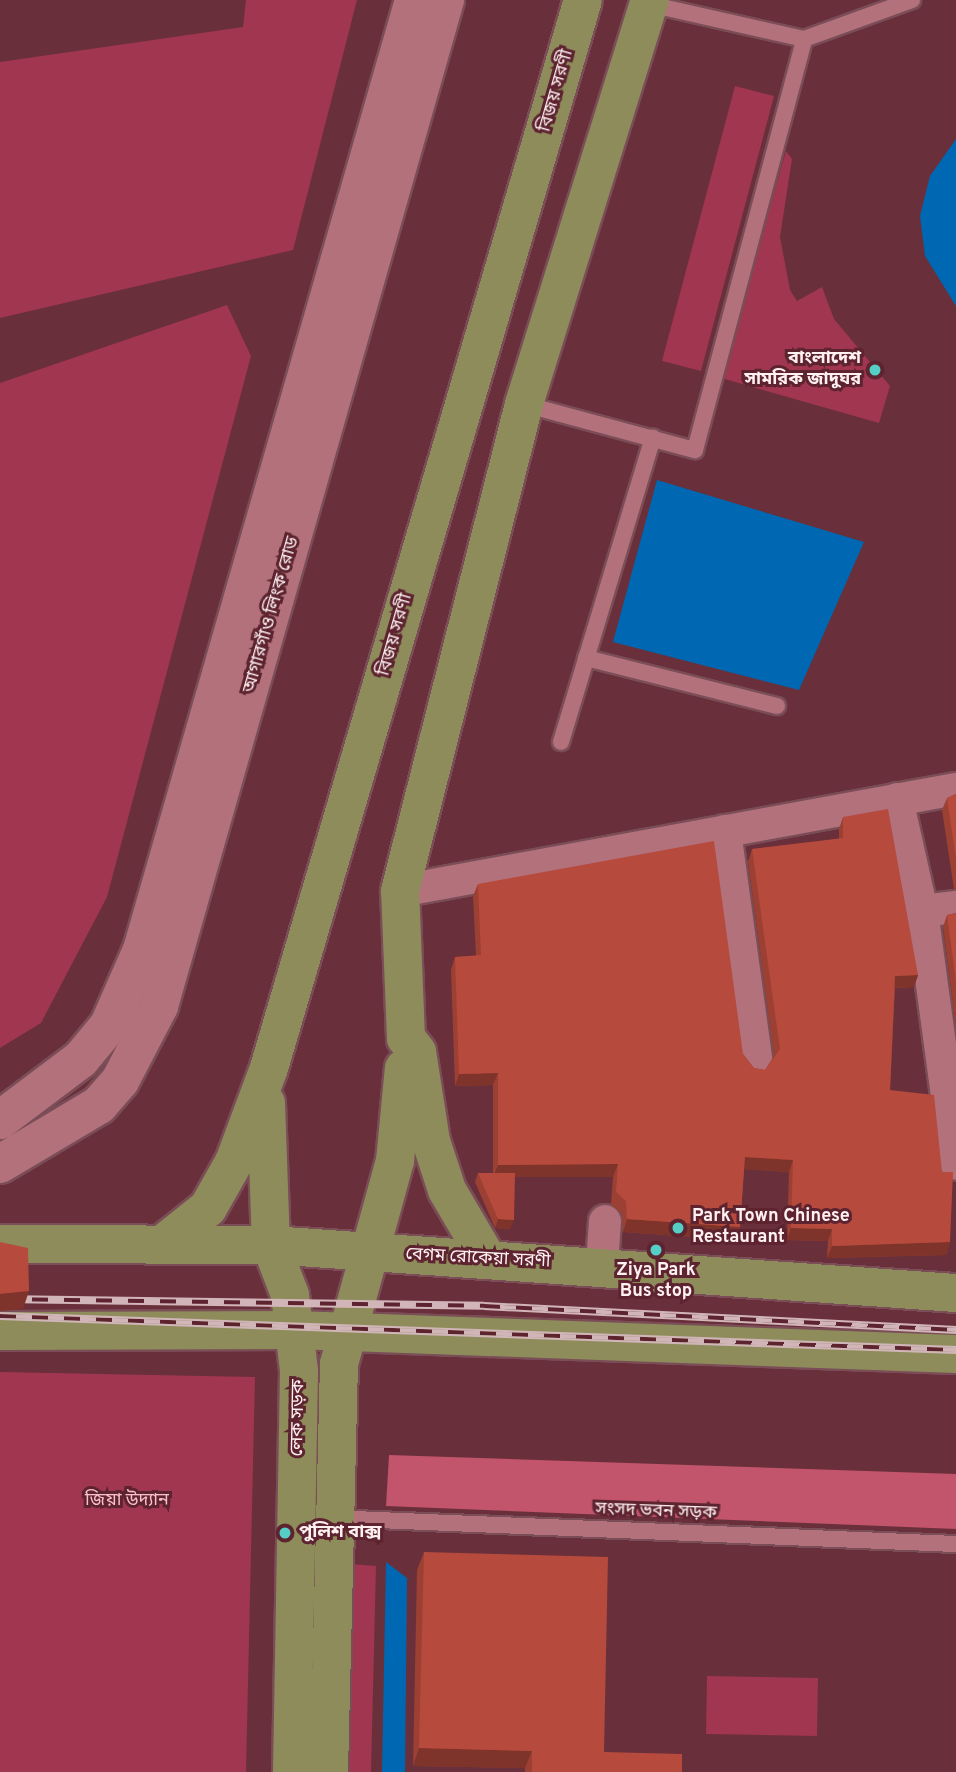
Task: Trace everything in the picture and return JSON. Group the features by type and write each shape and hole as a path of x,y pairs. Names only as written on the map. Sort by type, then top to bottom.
{"main road":[{"name":"আগারগাঁও লিংক রোড","path":"0,1120 50,1088 109,1025 142,950 414,0"},
{"name":"আগারগাঁও লিংক রোড","path":"0,1164 68,1127 120,1081 170,976 445,0"},
{"name":"বিজয় সরণী","path":"164,1243 208,1208 234,1162 269,1068 583,0"},
{"path":"329,1772 344,1331 395,1161 405,1038 400,891 524,404 649,2"},
{"path":"405,1038 417,1052 431,1141 447,1190 488,1261"},
{"name":"লেক সড়ক","path":"269,1068 264,1138 271,1245 296,1329 292,1772"},
{"path":"50,1088 68,1127"},
{"name":"বেগম রোকেয়া সরণী","path":"0,1244 271,1245 488,1261 602,1265 956,1293"},
{"path":"0,1331 296,1329 956,1354"}],"street":[{"path":"400,891 956,789"},
{"path":"897,799 922,911 956,1164"},
{"path":"725,831 757,1064"},
{"path":"922,911 956,907"},
{"path":"602,1265 605,1221"}],"lane":[{"path":"649,2 804,38 912,0"},
{"path":"524,404 695,450 804,38"},
{"path":"561,742 653,438"},
{"path":"586,658 777,706"},
{"name":"সংসদ ভবন সড়ক","path":"354,1519 956,1544"}],"green space":[{"path":"246,0 357,0 293,250 0,318 0,62 243,27"},
{"path":"735,86 774,96 701,371 662,361"},
{"path":"786,151 792,159 780,237 790,290 797,301 822,287 834,319 890,386 879,423 721,378"},
{"path":"227,305 251,356 107,897 41,1023 0,1048 0,383"},
{"name":"জিয়া উদ্যান","path":"0,1372 255,1377 246,1772 0,1772"},
{"path":"352,1564 376,1566 371,1772 346,1772"},
{"path":"707,1676 818,1678 817,1736 706,1734"}],"shaded area":[{"path":"389,1455 956,1474 956,1529 386,1506"}],"water":[{"path":"956,139 956,306 925,256 920,216 930,176"},
{"path":"657,480 864,542 799,690 613,642"},
{"path":"386,1562 407,1578 405,1772 382,1772"}],"building":[{"path":"956,794 956,859 947,798"},
{"path":"888,809 918,975 895,976 890,1090 934,1095 942,1172 953,1172 950,1242 832,1246 832,1229 791,1228 793,1160 745,1157 740,1227 627,1219 626,1201 616,1192 618,1164 498,1165 498,1073 459,1074 455,957 481,955 478,884 714,841 743,1054 754,1068 765,1070 780,1049 752,849 843,838 843,817"},
{"path":"956,913 956,981 947,915"},
{"path":"478,1173 515,1173 514,1220 498,1219"},
{"path":"0,1242 28,1248 29,1291 0,1294"},
{"path":"424,1552 608,1557 604,1752 682,1754 682,1772 532,1772 532,1751 419,1748"}],"railway":[{"path":"0,1299 484,1306 956,1330"},
{"path":"0,1316 956,1350"}],"place":[{"name":"বাংলাদেশ সামরিক জাদুঘর","path":"875,370"},
{"name":"Park Town Chinese Restaurant","path":"678,1228"},
{"name":"Ziya Park Bus stop","path":"656,1250"},
{"name":"পুলিশ বাক্স","path":"285,1533"}]}
